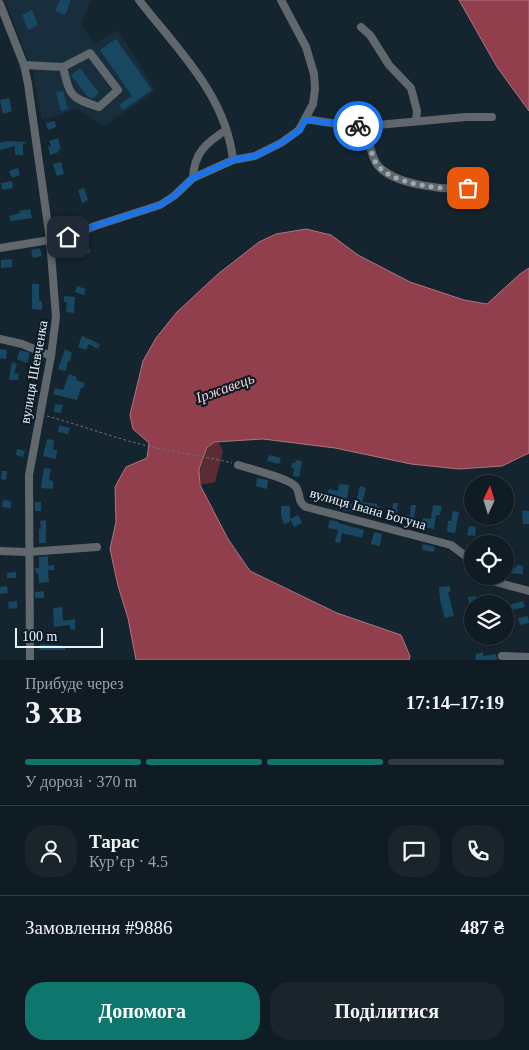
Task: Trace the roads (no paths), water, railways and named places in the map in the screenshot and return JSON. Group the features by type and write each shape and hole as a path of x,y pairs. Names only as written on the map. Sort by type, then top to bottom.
{"street":[{"path":"139,0 173,40 215,101 232,149 233,160"},
{"path":"0,248 68,237 95,226 160,205 174,196 193,178 233,160 255,156 281,143 300,130 313,104 314,74 306,47 281,0"},
{"name":"вулиця Шевченка","path":"0,4 24,64 28,84 50,240 56,317 51,356 28,475 30,660"},
{"path":"362,27 370,35 389,64 411,88 417,111 416,121"},
{"path":"24,64 63,68 90,53 118,90 99,107 78,99 71,94 63,68"},
{"path":"305,120 366,126 466,116 492,116"},
{"path":"366,126 372,153 377,165 391,176 427,186 451,189 476,186"},
{"path":"193,178 194,168 200,152 226,130"},
{"path":"0,339 22,344 51,356"},
{"name":"вулиця Івана Богуна","path":"238,465 283,479 294,485 297,488 300,502 306,507 451,545 464,555"},
{"path":"0,551 28,552 97,547"},
{"path":"507,585 529,591"},
{"path":"502,656 529,657"}],"water":[{"path":"459,0 529,0 529,111 497,67"},
{"name":"Іржавець","path":"306,229 331,235 358,255 410,282 464,300 487,304 529,268 529,453 502,466 459,469 411,464 335,448 263,439 214,442 207,448 202,460 199,470 200,485 228,539 250,571 337,613 401,635 410,656 409,660 136,660 128,618 118,586 110,549 116,522 115,487 126,467 147,458 149,443 133,429 130,415 143,361 156,338 177,312 218,274 259,242 276,234"}]}
